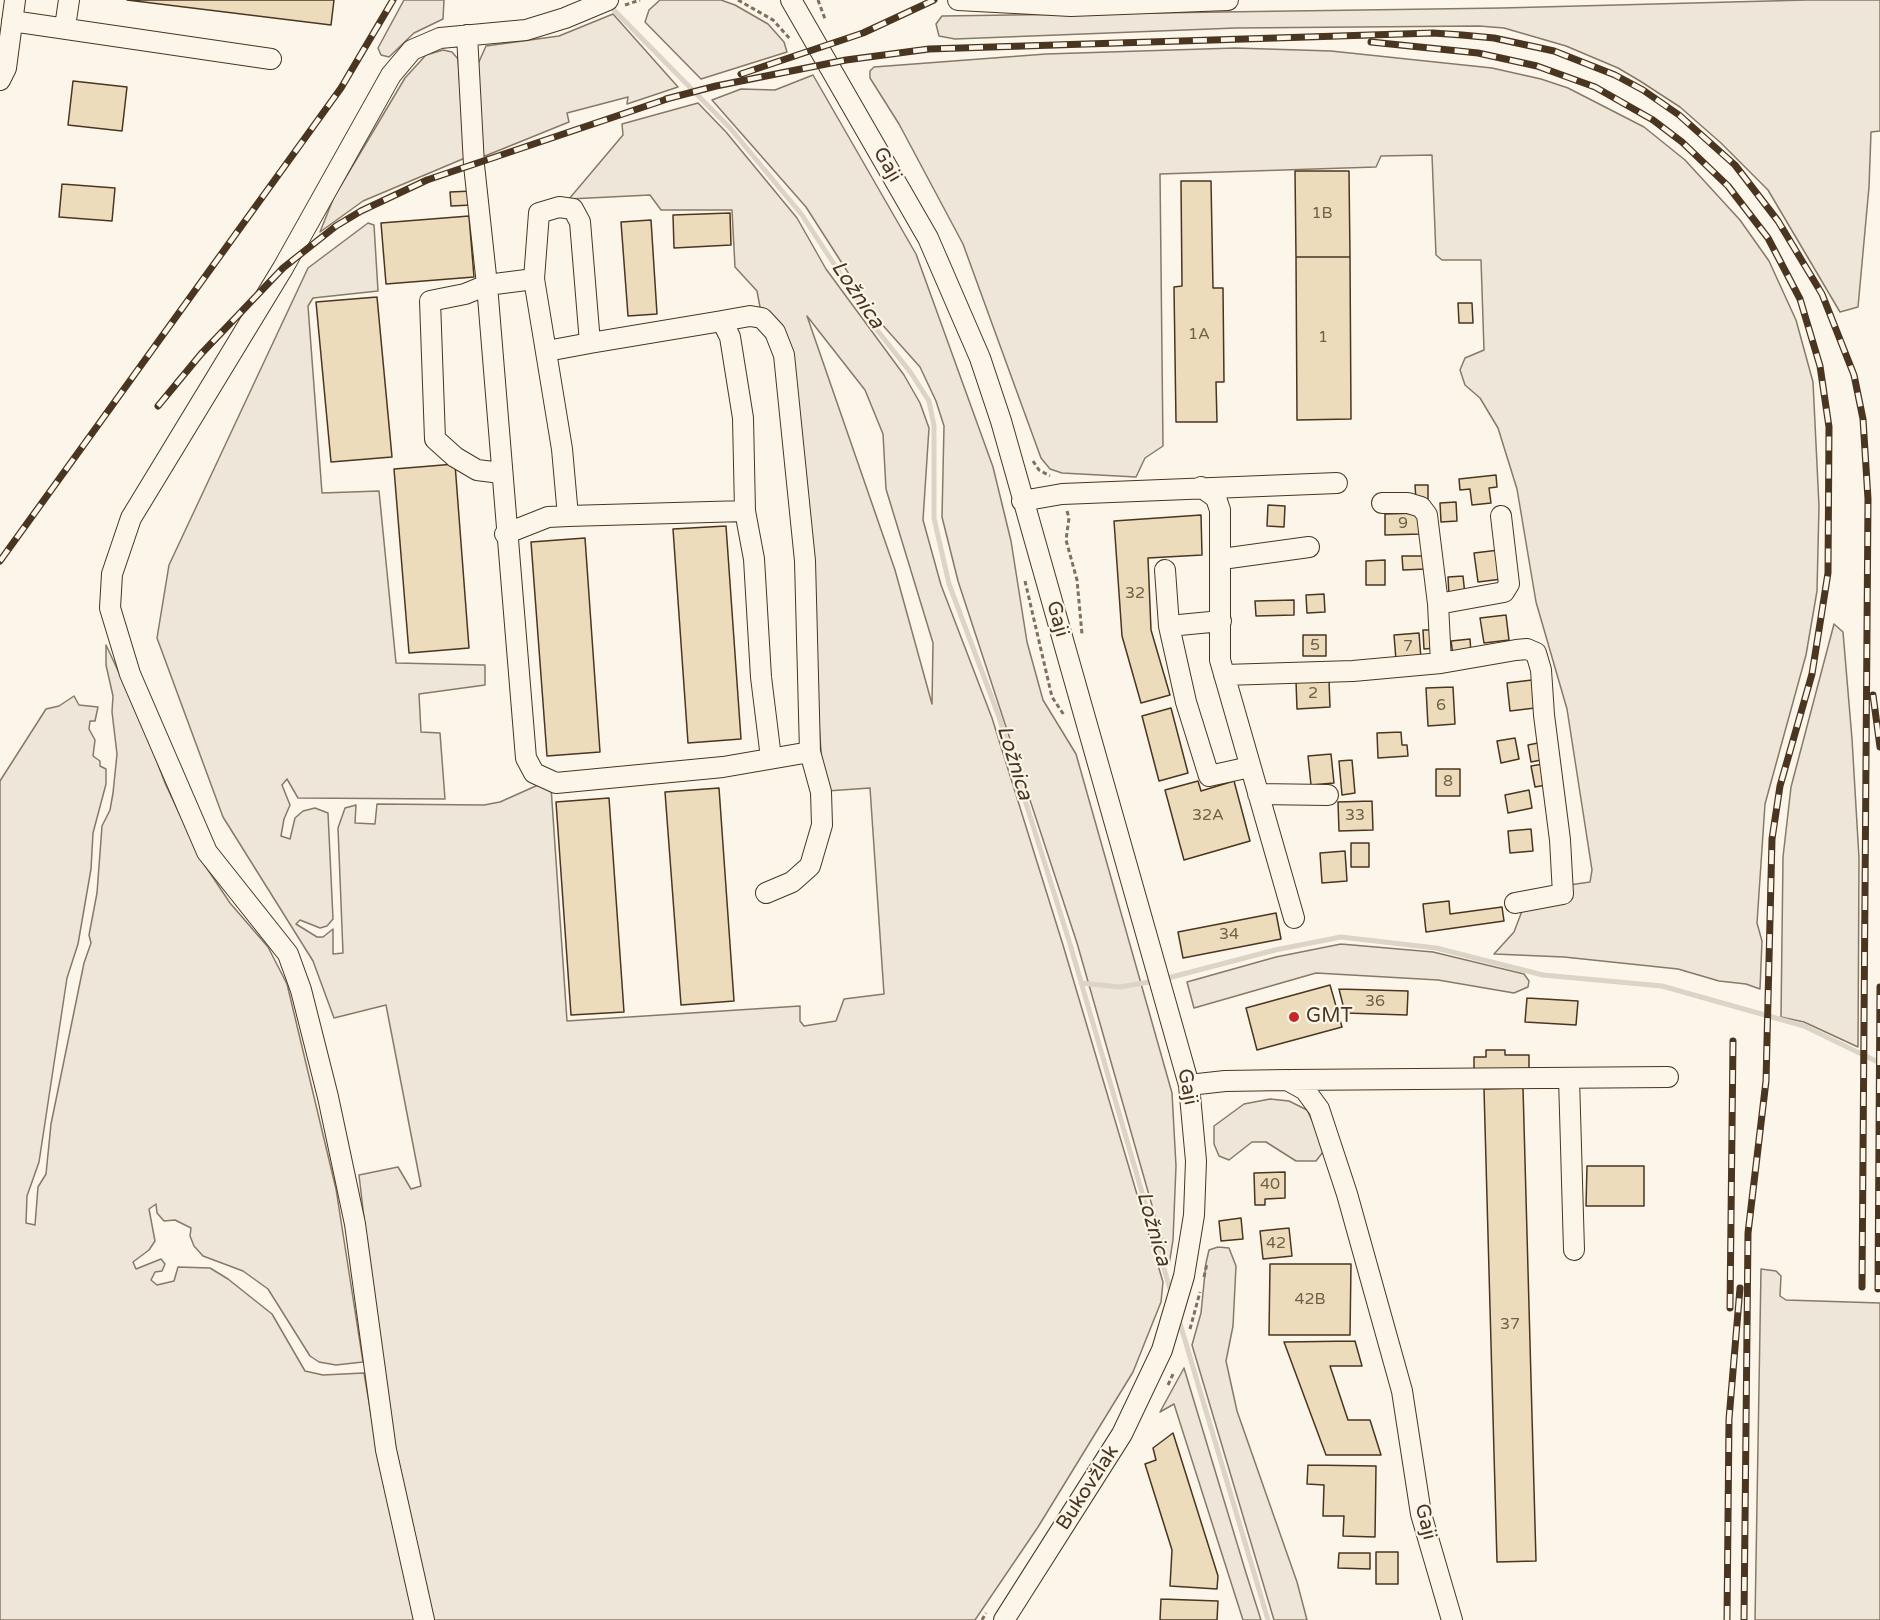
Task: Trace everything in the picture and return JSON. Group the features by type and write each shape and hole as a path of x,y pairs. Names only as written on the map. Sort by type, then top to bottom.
{"street":[{"path":"0,80 6,69 15,0"},
{"path":"49,25 69,0"},
{"path":"424,1620 386,1450 355,1224 302,990 288,954 207,852 130,674 110,608 112,574 131,518 283,268 391,75 412,50 427,42 467,35 526,30 565,18 608,0"},
{"name":"Gaji","path":"791,0 884,159 938,258 980,358 1001,422 1189,1085 1196,1161 1194,1215 1184,1276 1162,1350"},
{"path":"958,0 1071,6 1228,0"},
{"path":"12,21 271,59"},
{"path":"467,35 474,165 487,285 505,534 526,758 534,773 556,783 723,767 810,752"},
{"path":"568,516 562,449 534,279 539,213 559,207 573,209 580,222 590,343"},
{"path":"501,473 477,470 455,457 435,439 430,301 465,294 487,285 534,279"},
{"path":"547,351 750,316 762,318 775,332 784,355 804,561 810,752 821,792 822,825 810,867 792,882 766,893"},
{"path":"722,321 735,358 743,418 745,511 754,559 761,677 771,758"},
{"path":"1022,501 1062,494 1337,483"},
{"path":"1201,487 1216,498 1220,510 1222,559 1220,660 1294,918"},
{"path":"1382,503 1408,503 1421,507 1427,515 1438,604 1441,663"},
{"path":"505,534 548,517 745,511"},
{"path":"1438,604 1504,592 1509,584 1501,516"},
{"path":"1222,559 1309,547"},
{"path":"1165,570 1169,626 1186,702 1209,776 1250,767"},
{"path":"1169,626 1221,621"},
{"path":"1224,675 1353,671 1441,663 1516,650 1527,649 1536,653 1541,670 1544,715 1560,840 1563,894 1515,903"},
{"path":"1258,794 1328,795"},
{"path":"1287,1080 1668,1077"},
{"path":"1569,1078 1574,1250"},
{"name":"Gaji","path":"1189,1085 1225,1081 1287,1080 1305,1090 1319,1109 1347,1194 1402,1391 1421,1514 1452,1620"},
{"name":"Bukovžlak","path":"1004,1620 1122,1434 1162,1350"}],"path":[{"path":"738,0 773,20 796,45"},
{"path":"1024,576 1052,697 1070,725"}],"shaded area":[{"path":"404,0 444,0 443,19 414,33 389,57 381,55 378,48"},
{"path":"660,0 721,0 735,5 768,24 784,42 787,52 701,79 645,22 649,10"},
{"path":"1880,0 1880,131 1871,132 1869,187 1858,307 1840,312 1768,190 1721,143 1680,107 1640,81 1618,68 1566,46 1504,28 1479,26 1236,28 955,39 939,36 936,24 942,16 1502,8"},
{"path":"613,14 678,87 627,104 628,97 567,113 569,122 485,156 482,154 478,64 486,46 559,36"},
{"path":"1235,48 1331,51 1492,68 1541,79 1568,88 1644,127 1685,160 1740,220 1769,261 1796,320 1813,382 1819,506 1817,591 1806,655 1765,804 1757,923 1762,941 1760,989 1746,984 1719,981 1678,969 1564,957 1494,954 1514,932 1522,911 1569,885 1590,882 1592,870 1567,709 1536,602 1517,489 1498,428 1480,398 1465,385 1460,370 1465,358 1484,350 1481,260 1442,260 1436,255 1432,155 1381,156 1376,167 1160,174 1163,446 1145,458 1136,477 1062,473 1050,469 1041,458 963,244 899,124 870,78 870,71 874,67 1046,54"},
{"path":"443,50 452,52 458,59 465,158 363,201 320,232 334,197 405,78 426,55"},
{"path":"813,75 916,254 993,467 1011,541 1027,642 1043,700 1076,754 1172,1093 1176,1166 1173,1240 1169,1265 1077,943 958,581 942,517 944,426 936,401 920,367 879,321 806,207 712,100 741,89 775,90"},
{"path":"698,103 726,132 797,218 826,269 904,375 920,403 929,428 923,520 941,585 992,718 1063,945 1163,1282 1161,1302 1133,1372 1038,1527 975,1620 433,1620 385,1399 359,1175 398,1167 411,1189 421,1186 386,1005 334,1018 313,961 223,817 157,638 169,565 308,268 368,223 374,225 378,291 313,298 308,306 322,493 379,491 396,663 485,665 485,685 419,694 421,732 440,733 445,799 298,798 287,779 282,785 290,805 284,819 281,836 290,839 295,818 303,811 315,808 328,813 333,919 327,926 320,928 300,920 296,924 317,937 323,937 333,929 333,954 343,953 338,828 345,808 356,805 355,823 375,824 377,804 484,805 500,802 538,785 551,787 567,1021 800,1006 800,1021 804,1026 836,1021 844,999 884,994 870,788 827,791 823,777 817,698 769,314 760,307 757,291 735,267 732,210 661,210 650,195 569,199 623,135 622,124","holes":["807,316 865,390 883,434 886,489 933,643 932,704 895,570"]},
{"path":"1834,624 1843,632 1859,858 1858,1047 1804,1022 1781,1017 1783,857 1791,787"},
{"path":"106,645 142,722 165,783 200,858 230,903 268,947 287,984 336,1189 363,1362 336,1365 319,1362 310,1356 268,1289 243,1271 203,1256 194,1246 190,1236 191,1228 175,1220 164,1221 157,1213 156,1204 149,1209 155,1241 149,1250 133,1262 136,1269 161,1259 165,1264 162,1271 155,1272 151,1280 157,1285 174,1281 178,1267 210,1268 228,1279 272,1314 305,1371 323,1375 364,1373 377,1449 416,1620 0,1620 0,781 46,709 59,706 74,696 79,705 98,707 95,721 90,721 89,729 95,740 93,756 100,761 100,766 106,769 106,784 93,833 91,869 78,944 67,978 39,1162 27,1196 26,1223 35,1225 38,1187 46,1174 51,1124 84,963 91,943 89,935 97,893 102,826 110,810 113,793 117,754 112,712 113,696 106,665"},
{"path":"1341,944 1433,952 1524,974 1529,981 1528,987 1514,993 1438,980 1316,973 1194,1008 1187,982 1276,957"},
{"path":"1270,1099 1289,1101 1307,1110 1318,1133 1323,1152 1316,1161 1296,1161 1266,1142 1252,1142 1229,1160 1219,1156 1214,1144 1214,1126 1244,1104"},
{"path":"1218,1247 1229,1248 1236,1266 1233,1326 1226,1361 1237,1411 1297,1582 1307,1620 1274,1620 1192,1345 1201,1313 1209,1250"},
{"path":"1761,1269 1776,1271 1781,1276 1780,1296 1786,1300 1880,1303 1880,1620 1755,1620"},
{"path":"1184,1368 1261,1620 1243,1620 1174,1404 1160,1412"}],"building":[{"path":"127,0 334,0 331,25"},
{"path":"73,81 127,87 122,131 68,125"},
{"path":"1295,171 1349,171 1350,257 1296,257"},
{"path":"1181,181 1211,181 1213,288 1223,288 1224,382 1216,382 1217,422 1176,422 1174,287 1182,286"},
{"path":"62,184 115,188 112,221 59,217"},
{"path":"472,191 472,205 451,206 450,192"},
{"path":"730,213 731,245 674,248 673,215"},
{"path":"469,216 474,277 386,284 381,223"},
{"path":"651,220 657,314 628,316 621,222"},
{"path":"1296,257 1350,257 1351,419 1297,420"},
{"path":"377,297 392,457 331,462 316,302"},
{"path":"1458,303 1472,303 1473,323 1459,323"},
{"path":"455,464 469,648 409,653 394,469"},
{"path":"1496,475 1497,487 1489,488 1491,503 1472,505 1470,489 1460,490 1459,479"},
{"path":"1415,485 1428,485 1428,499 1416,500"},
{"path":"1456,502 1457,521 1441,522 1440,503"},
{"path":"1268,505 1285,506 1284,527 1267,526"},
{"path":"1420,513 1421,534 1385,535 1385,514"},
{"path":"1201,515 1202,555 1148,558 1151,630 1170,695 1141,703 1122,636 1114,521"},
{"path":"726,526 741,739 688,743 673,529"},
{"path":"585,538 600,752 547,756 531,542"},
{"path":"1499,550 1502,579 1478,582 1474,553"},
{"path":"1402,556 1426,556 1426,569 1403,570"},
{"path":"1385,560 1385,585 1366,585 1366,561"},
{"path":"1463,576 1465,595 1449,596 1448,577"},
{"path":"1324,594 1325,612 1307,613 1306,595"},
{"path":"1294,600 1294,615 1256,616 1255,601"},
{"path":"1506,615 1509,640 1484,643 1480,618"},
{"path":"1423,630 1435,630 1436,648 1424,649"},
{"path":"1419,633 1421,659 1396,660 1394,635"},
{"path":"1303,635 1326,635 1326,656 1303,656"},
{"path":"1470,639 1471,653 1453,655 1451,641"},
{"path":"1329,680 1330,707 1297,709 1296,681"},
{"path":"1532,680 1535,708 1510,711 1507,683"},
{"path":"1453,687 1455,724 1428,726 1426,688"},
{"path":"1171,708 1188,773 1159,781 1142,716"},
{"path":"1401,732 1402,745 1407,745 1408,756 1378,758 1377,733"},
{"path":"1515,738 1519,759 1501,763 1497,741"},
{"path":"1538,743 1541,760 1531,762 1528,745"},
{"path":"1331,754 1334,783 1311,785 1308,756"},
{"path":"1352,760 1355,793 1342,795 1339,761"},
{"path":"1543,764 1546,785 1535,787 1531,766"},
{"path":"1436,769 1460,769 1460,796 1436,796"},
{"path":"1198,781 1201,791 1234,781 1250,841 1184,860 1165,790"},
{"path":"719,788 734,1001 681,1005 665,792"},
{"path":"1529,790 1532,808 1508,813 1505,795"},
{"path":"609,798 624,1012 571,1015 556,802"},
{"path":"1372,801 1373,830 1339,831 1338,802"},
{"path":"1531,829 1533,851 1510,853 1508,831"},
{"path":"1351,843 1369,843 1369,867 1351,867"},
{"path":"1345,851 1347,881 1322,883 1320,853"},
{"path":"1449,901 1450,914 1502,907 1504,921 1426,932 1423,904"},
{"path":"1276,913 1281,939 1183,958 1178,932"},
{"name":"GMT","path":"1330,985 1342,1027 1257,1050 1246,1008"},
{"path":"1339,989 1408,991 1407,1015 1345,1013"},
{"path":"1527,998 1578,1001 1576,1025 1525,1022"},
{"path":"1486,1050 1505,1050 1505,1055 1529,1055 1529,1071 1474,1072 1474,1057 1486,1057"},
{"path":"1523,1088 1536,1561 1497,1562 1484,1089"},
{"path":"1587,1166 1644,1166 1644,1206 1586,1206"},
{"path":"1285,1172 1285,1198 1265,1199 1265,1205 1255,1205 1254,1173"},
{"path":"1241,1218 1243,1239 1221,1241 1219,1221"},
{"path":"1289,1228 1292,1256 1263,1259 1260,1231"},
{"path":"1270,1264 1351,1264 1350,1335 1269,1335"},
{"path":"1355,1341 1362,1366 1330,1366 1348,1420 1370,1420 1381,1455 1326,1455 1284,1342"},
{"path":"1173,1433 1218,1576 1217,1589 1170,1586 1172,1550 1145,1464 1156,1460 1153,1448"},
{"path":"1308,1465 1376,1466 1375,1537 1343,1536 1344,1516 1323,1516 1324,1485 1307,1484"},
{"path":"1376,1552 1398,1552 1398,1584 1376,1584"},
{"path":"1339,1553 1370,1553 1370,1569 1338,1568"},
{"path":"1161,1599 1218,1601 1217,1620 1160,1620"}],"waterway":[{"name":"Ložnica","path":"609,5 730,128 802,215 877,330 911,373 929,401 934,426 934,518 949,584 999,717 1070,944 1172,1296"},
{"path":"1164,979 1275,950 1341,937 1436,948 1543,975 1662,986 1804,1026 1880,1063"},
{"path":"1081,983 1120,987 1155,981"},
{"name":"Ložnica","path":"1179,1320 1268,1620"}],"railway":[{"path":"0,561 341,88 393,0"},
{"path":"741,74 863,33 934,0"},
{"path":"666,99 716,86 846,60 929,49 1433,33 1494,38 1554,51 1615,75 1643,90 1679,115 1735,165 1778,221 1822,294 1854,375 1863,419 1868,499 1862,1287"},
{"path":"1371,42 1478,53 1537,66 1595,87 1653,120 1682,142 1728,186 1768,238 1800,299 1820,366 1829,427 1828,573 1812,674 1780,786 1772,839 1766,1081 1748,1233 1744,1620"},
{"path":"158,406 201,354 283,268 336,226 361,211 427,180 673,97"},
{"path":"1873,695 1880,747"},
{"path":"1878,1289 1880,987"},
{"path":"1730,1308 1733,1041"},
{"path":"1727,1620 1729,1419 1740,1288"}],"place":[{"name":"GMT","path":"1294,1017"}]}
